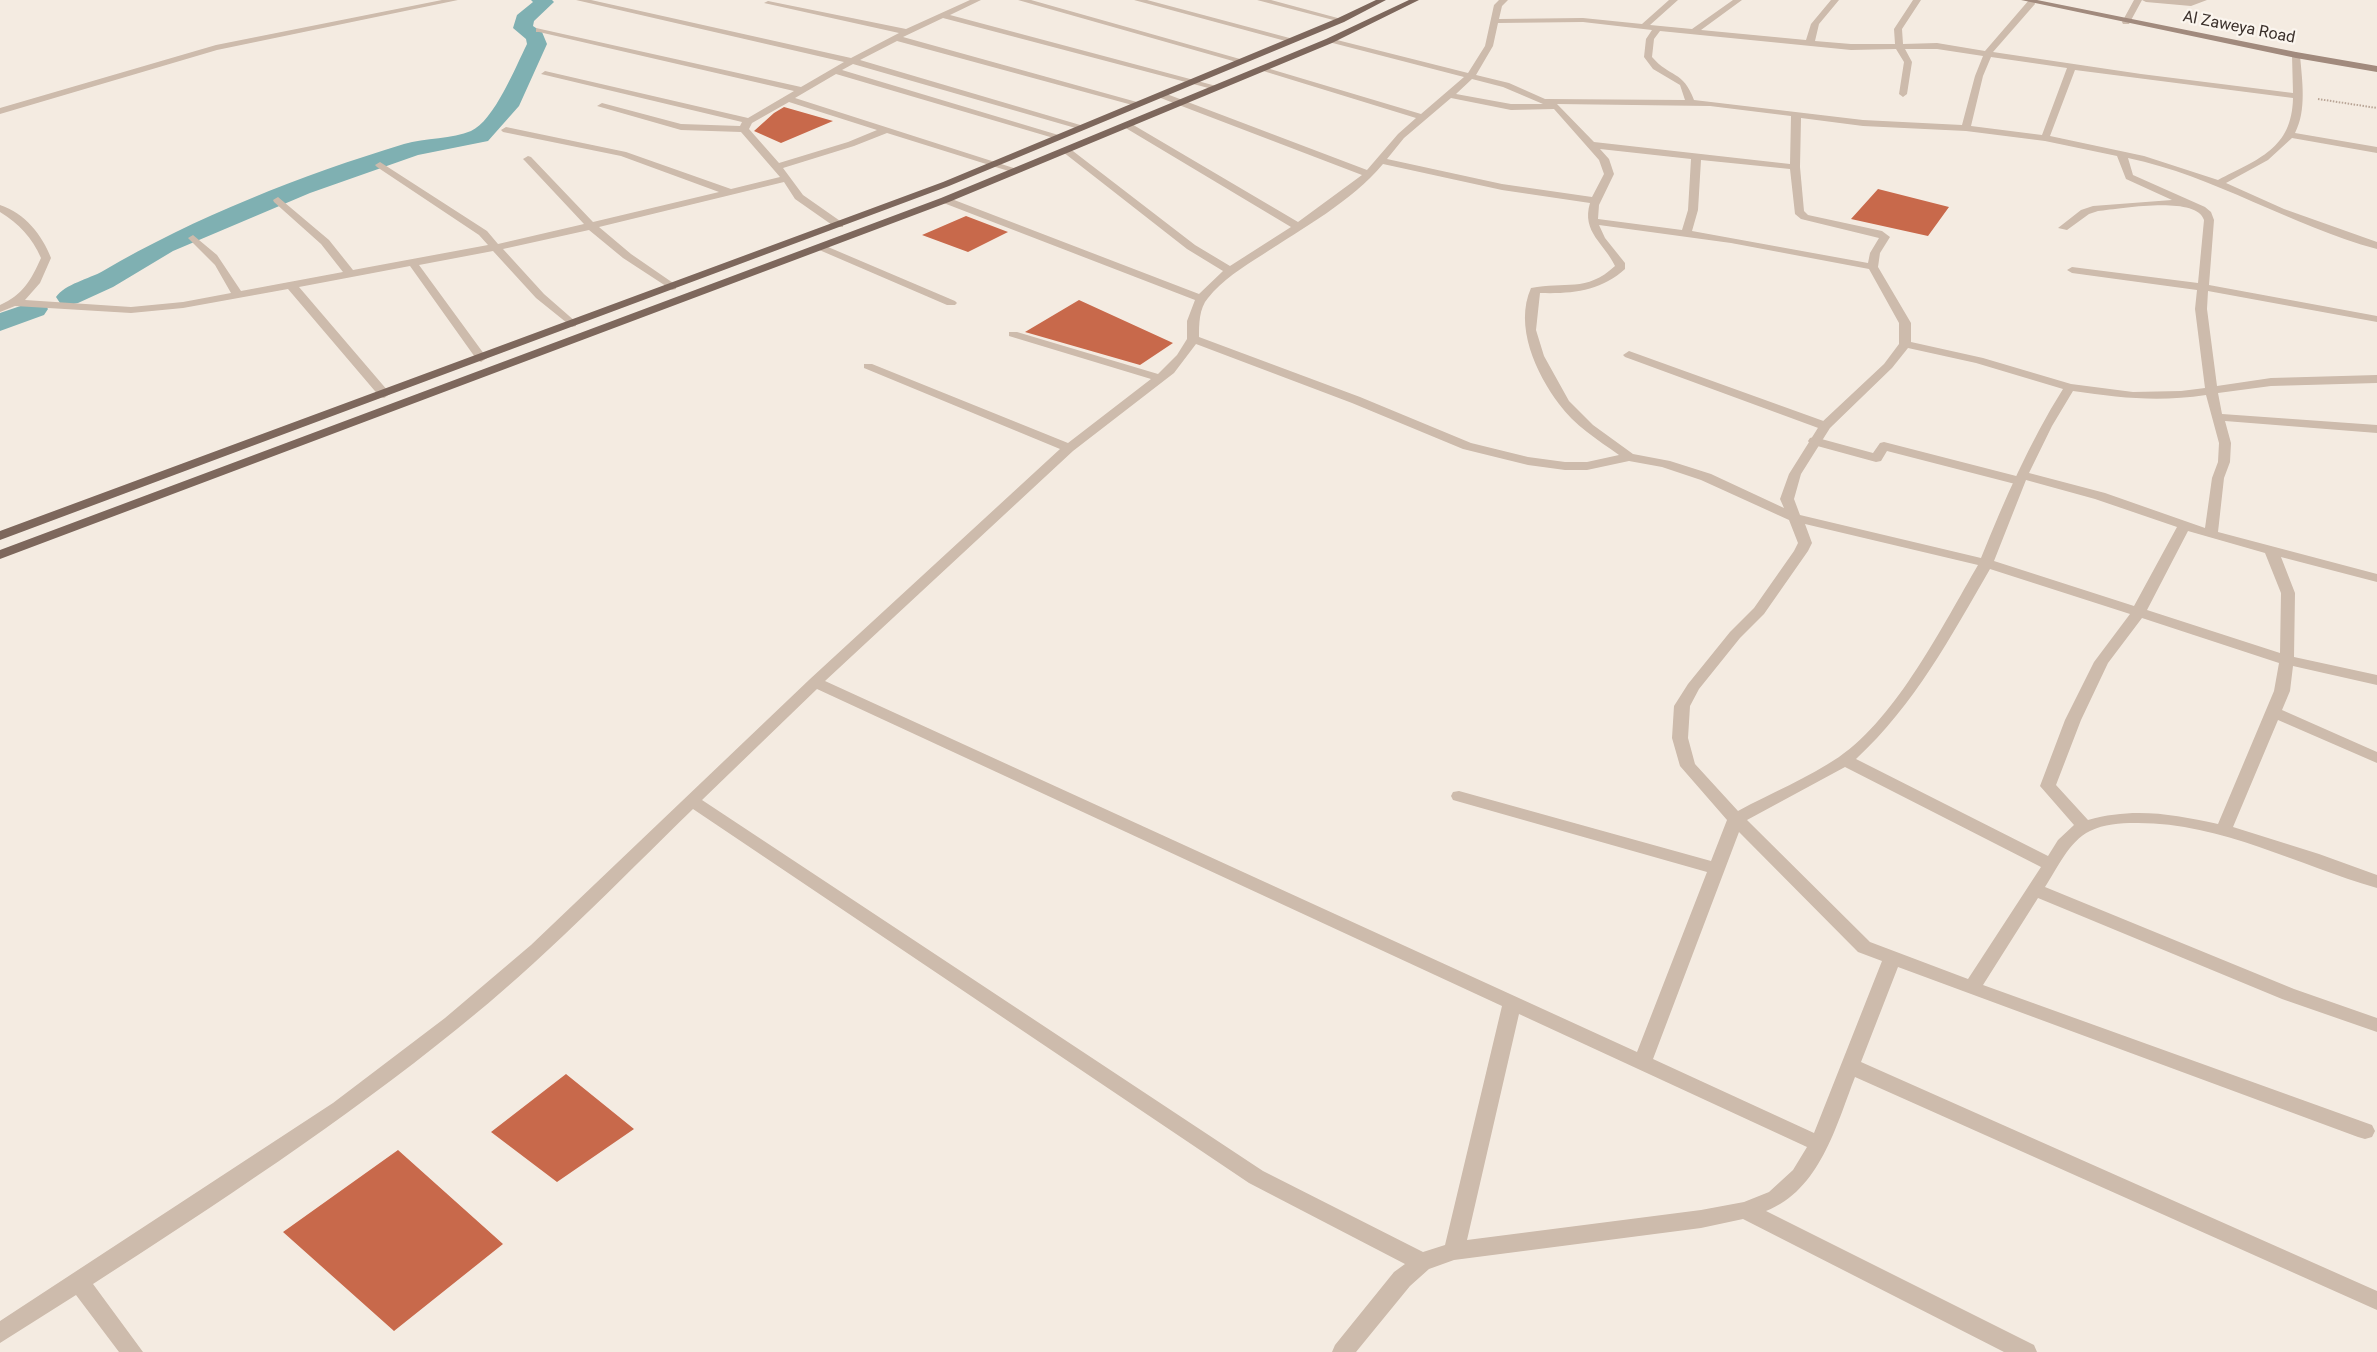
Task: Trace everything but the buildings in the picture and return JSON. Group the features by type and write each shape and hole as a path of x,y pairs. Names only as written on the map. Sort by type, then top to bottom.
{"main road":[{"path":"0,536 839,225 1083,128 1341,20 1382,0"},
{"path":"0,555 945,200 1329,41 1415,0"}],"street":[{"path":"0,111 216,48 454,0"},
{"path":"580,0 852,62 1083,128"},
{"path":"602,106 681,127 747,125 787,98 834,71 940,15 977,0"},
{"path":"1022,0 1243,61"},
{"path":"1138,0 1293,40"},
{"path":"1261,0 1341,20"},
{"path":"0,1333 340,1109 452,1023 537,950 815,682 1069,448 1160,378 1182,357 1193,339 1193,321 1201,298 1230,271 1369,174 1401,136 1471,76 1489,46 1498,5 1504,0"},
{"path":"1644,26 1674,0"},
{"path":"1693,32 1738,0"},
{"path":"1810,43 1815,24 1835,0"},
{"path":"1903,94 1908,62 1899,46 1898,29 1917,0"},
{"path":"2127,22 2138,0"},
{"path":"2146,0 2191,4 2203,0"},
{"path":"1966,128 1979,76 1988,53 2029,1"},
{"name":"Al Zaweya Road","path":"2029,1 2127,22 2377,69"},
{"path":"768,3 907,32"},
{"path":"940,15 1216,87"},
{"path":"1496,21 1583,20 1810,43 1851,46 1937,46 2141,77 2297,96"},
{"path":"1658,27 1650,39 1648,57 1656,67 1684,84 1690,101"},
{"path":"539,30 802,90"},
{"path":"896,38 1139,104"},
{"path":"1329,41 1506,85 1547,101 1557,107 1604,159 1608,174 1593,208 1593,220 1597,236 1620,262 1621,267 1595,285 1563,291 1535,290 1530,330 1538,356 1564,403 1589,428 1629,457"},
{"path":"2219,183 2258,162 2281,146 2290,135 2295,122 2297,96 2296,55"},
{"path":"2045,138 2072,66"},
{"path":"1263,68 1422,117"},
{"path":"834,71 1060,137"},
{"path":"544,74 747,125 799,197 839,225"},
{"path":"1161,95 1369,174"},
{"path":"1448,95 1511,107 1557,107"},
{"path":"787,98 1018,171"},
{"path":"1547,101 1690,101 1863,123 1966,128 2045,138 2121,153 2219,183 2280,211 2377,246"},
{"path":"1796,115 1795,167 1798,212 1801,215 1878,233 1885,237 1875,253 1873,267 1905,323 1905,344 1888,366 1826,426 1814,441 1788,489 1787,499 1805,543 1802,552 1759,611 1735,635 1693,687 1682,706 1680,738 1688,766 1736,819 1864,947 2365,1131"},
{"path":"1127,125 1297,226"},
{"path":"777,167 851,144 887,129"},
{"path":"506,130 623,154 729,192"},
{"path":"2290,135 2377,150"},
{"path":"1592,145 1795,167"},
{"path":"1066,150 1191,247 1230,271"},
{"path":"2121,153 2129,177 2201,209 2207,214 2209,220 2203,286 2203,329 2211,392 2224,443 2224,462 2218,478 2211,535"},
{"path":"1686,233 1693,210 1696,156"},
{"path":"528,159 592,227 672,287"},
{"path":"1382,161 1502,187 1596,201"},
{"path":"380,165 483,233 540,296 572,324"},
{"path":"16,303 131,310 160,308 497,247 592,227 786,178"},
{"path":"278,200 325,243 350,274"},
{"path":"945,200 1201,298"},
{"path":"2063,228 2085,212 2097,208 2184,202"},
{"path":"0,207 20,220 39,239 46,258 30,291 16,303 0,309"},
{"path":"1593,220 1686,233 1873,267"},
{"path":"193,238 213,253 237,294"},
{"path":"821,247 951,303"},
{"path":"412,262 481,358"},
{"path":"2072,270 2203,286 2377,319"},
{"path":"291,285 384,393"},
{"path":"1013,334 1160,378"},
{"path":"1193,339 1356,400 1467,446 1528,461 1565,466 1587,466 1629,457 1665,464 1706,477 1794,517 1986,563 2286,660 2377,680"},
{"path":"1905,344 1979,360 2070,387 2133,396 2211,392 2271,382 2377,379"},
{"path":"1629,355 1680,371 1781,412 1826,426"},
{"path":"868,366 1069,448"},
{"path":"1642,1063 1736,819 1845,760 1878,730 1925,669 1986,563 2020,478 2046,426 2070,387"},
{"path":"2217,417 2377,429"},
{"path":"1814,441 1876,458 1884,446 2100,496 2211,535 2377,578"},
{"path":"2084,826 2048,786 2073,720 2101,662 2138,613 2184,526"},
{"path":"2223,829 2286,677 2289,596 2284,578 2270,550"},
{"path":"815,682 1819,1144"},
{"path":"2273,712 2377,758"},
{"path":"1845,760 2051,864"},
{"path":"1459,796 1717,869"},
{"path":"692,801 1256,1177 1422,1262"},
{"path":"1972,988 2064,844 2084,826 2117,817 2162,819 2223,829 2322,861 2377,882"},
{"path":"2035,890 2288,994 2377,1025"},
{"path":"1343,1352 1402,1279 1422,1262 1454,1251 1701,1219 1745,1210 1776,1198 1800,1176 1819,1144 1892,958"},
{"path":"1454,1251 1512,1003"},
{"path":"1850,1066 2377,1301"},
{"path":"1745,1210 2026,1352"},
{"path":"79,1282 132,1352"}],"path":[{"path":"2297,96 2377,108"}],"waterway":[{"path":"69,297 104,281 164,246 302,188 413,149 480,136 508,106 537,44 535,36 523,28 524,19 544,2 541,0"},
{"path":"0,323 35,309"}]}
